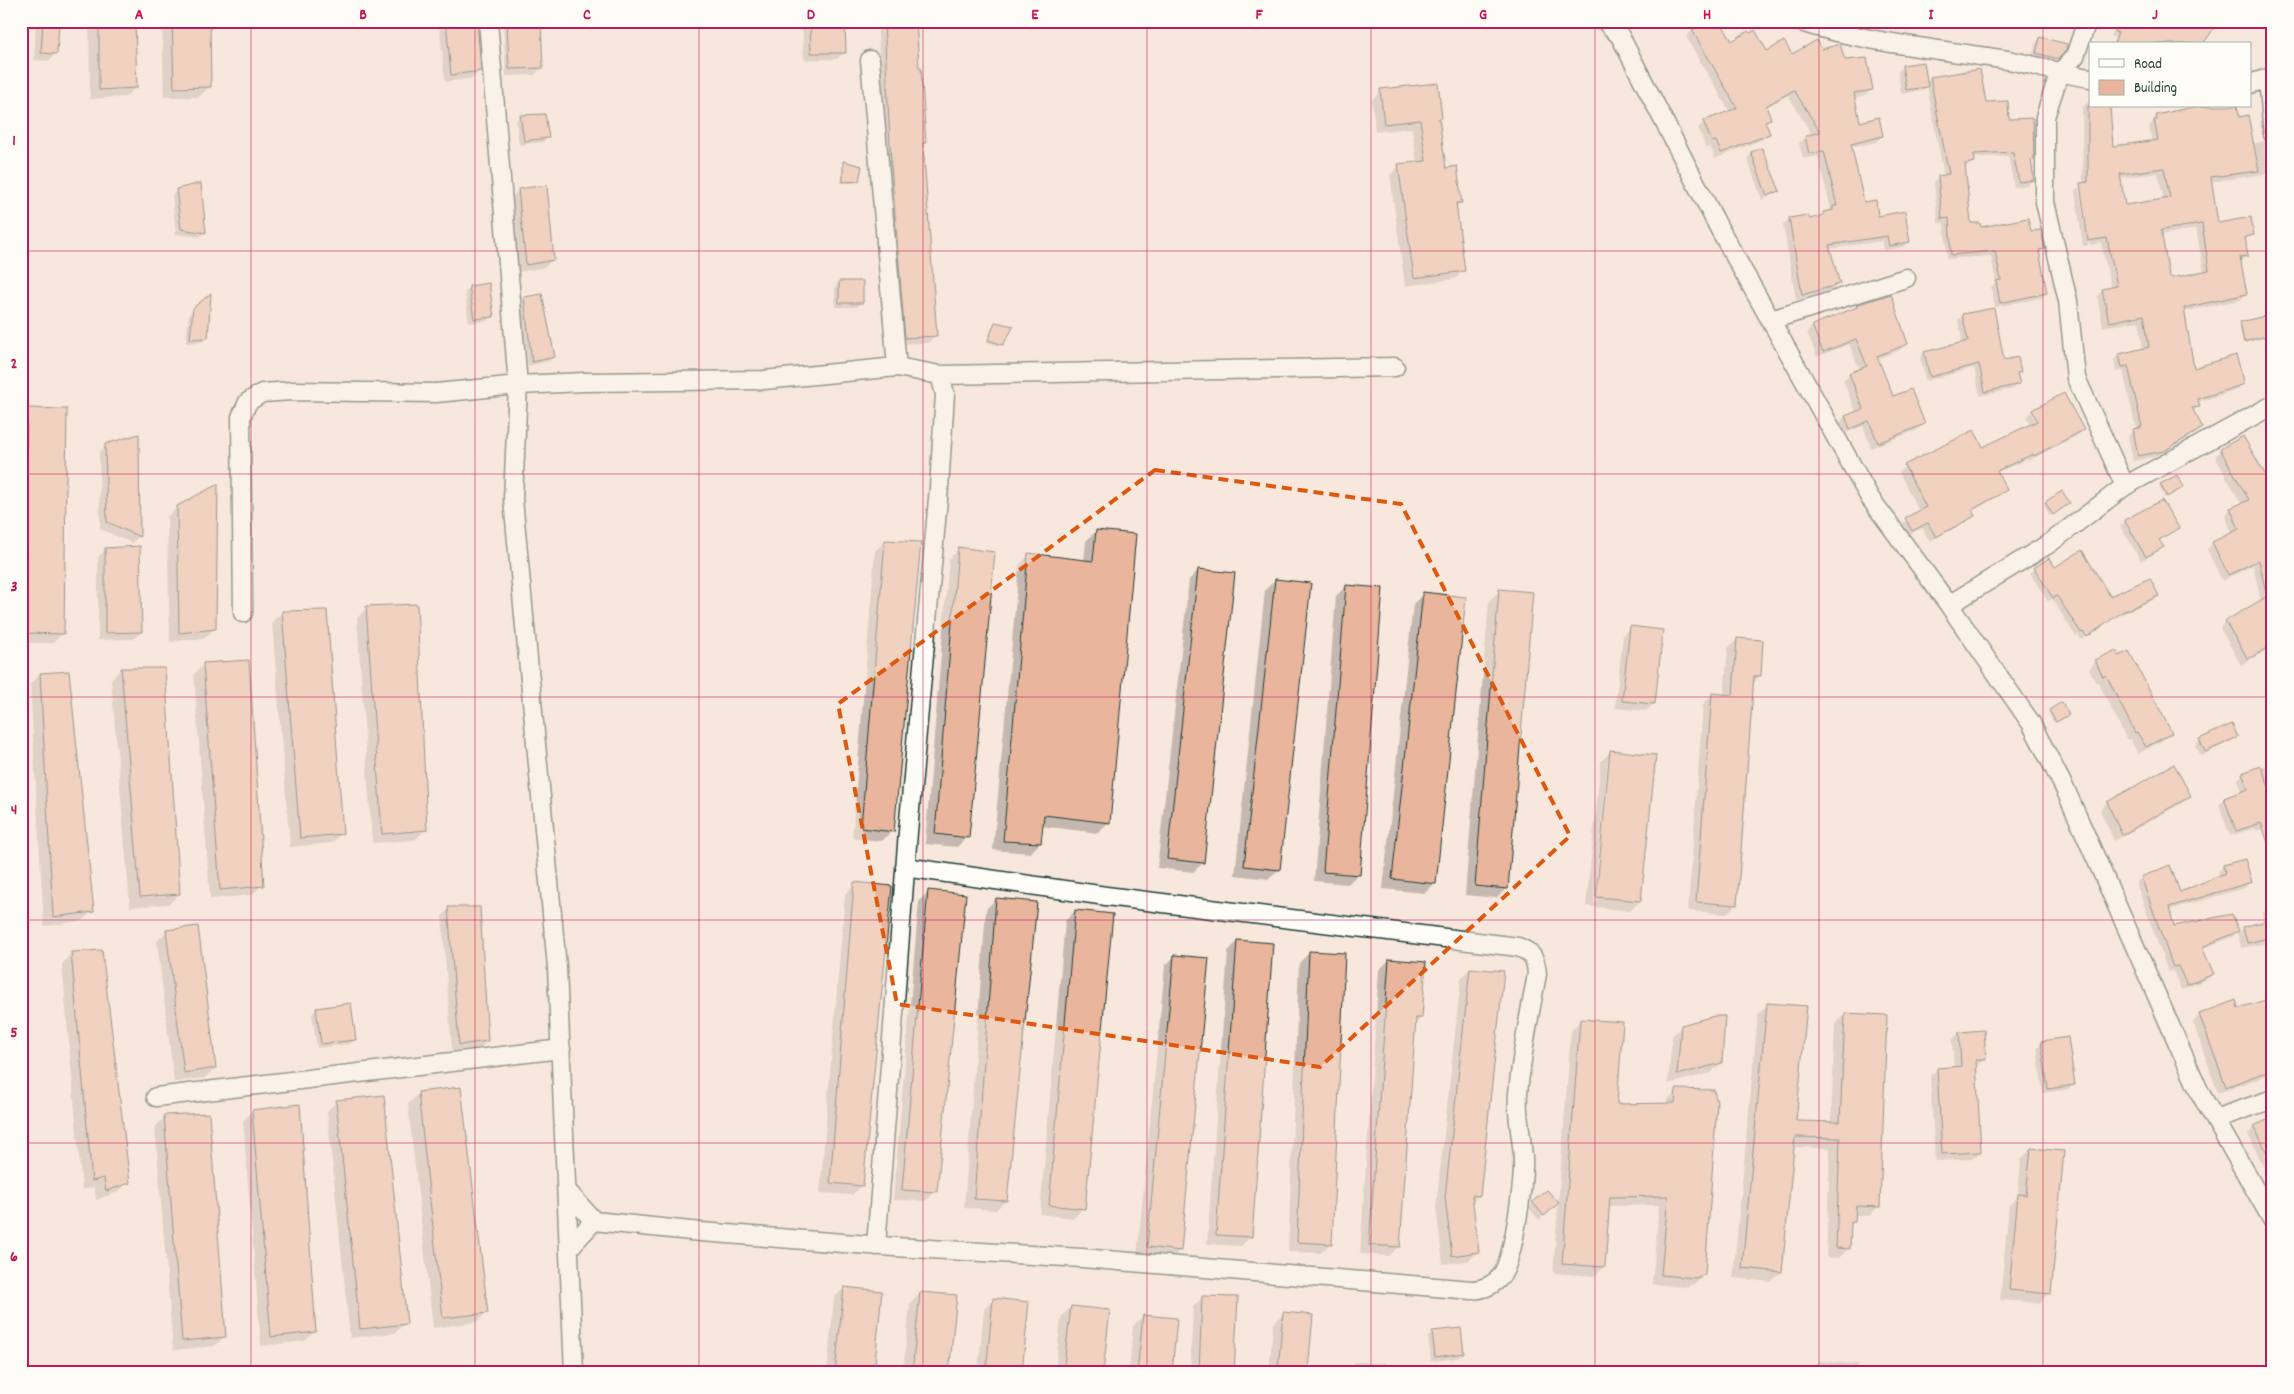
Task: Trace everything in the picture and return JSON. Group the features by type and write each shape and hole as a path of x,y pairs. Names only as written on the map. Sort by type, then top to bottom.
{"street":[{"path":"488,21 518,385 513,499 557,967 568,1192 574,1373"},
{"path":"1605,21 1620,36 1719,228 1870,498 1949,605 2031,723 2066,791 2200,1093 2273,1221"},
{"path":"1797,21 1850,36 2011,61 2059,74 2089,78"},
{"path":"2087,21 2075,56 2059,74 2045,116 2045,202 2068,301 2076,378 2126,486"},
{"path":"870,60 897,367"},
{"path":"2252,84 2271,80 2273,134"},
{"path":"1771,320 1906,278"},
{"path":"243,613 241,417 248,402 262,393 292,390 436,393 518,385 764,380 897,367 940,375 1395,367"},
{"path":"876,1246 905,867 939,488 945,394 940,375"},
{"path":"1949,605 2050,543 2126,486 2273,405"},
{"path":"568,1192 594,1221 876,1246 1082,1258 1472,1290 1485,1289 1495,1283 1503,1274 1518,1222 1523,1174 1517,1112 1518,1092 1537,974 1536,961 1529,951 1518,947 1106,896 905,867"},
{"path":"156,1097 561,1050"},
{"path":"2215,1119 2273,1099"},
{"path":"570,1247 594,1221"}],"highlighted area":[{"path":"1155,470 1401,504 1570,836 1320,1067 897,1004 838,704"}],"building":[{"path":"43,21 59,21 57,54 41,53"},
{"path":"99,21 135,21 137,88 99,90"},
{"path":"172,21 210,21 211,87 174,88"},
{"path":"446,21 477,21 481,71 451,75"},
{"path":"507,21 541,21 543,68 509,69"},
{"path":"810,21 845,21 846,53 811,53"},
{"path":"884,21 916,21 919,67 921,67 926,143 923,143 937,336 905,338 891,165"},
{"path":"1706,21 1720,21 1732,41 1748,31 1750,33 1755,30 1767,51 1784,41 1792,54 1817,40 1822,49 1840,44 1845,60 1867,58 1873,90 1854,93 1860,122 1879,117 1883,136 1851,144 1864,202 1876,200 1878,216 1905,211 1910,242 1889,246 1887,236 1829,245 1840,284 1802,295 1789,218 1808,215 1810,219 1824,215 1823,212 1833,210 1833,206 1837,206 1824,151 1809,154 1805,136 1820,132 1794,90 1766,106 1771,119 1765,121 1770,134 1721,153 1716,141 1712,142 1703,121 1737,108 1692,30"},
{"path":"2120,21 2219,21 2204,42 2115,42 2118,33 2115,32"},
{"path":"2040,37 2067,44 2066,51 2058,59 2036,53"},
{"path":"1924,62 1928,87 1906,90 1902,65"},
{"path":"1980,69 1986,102 2008,101 2009,119 2033,118 2034,160 2031,160 2034,180 2019,182 2013,152 1974,154 1975,162 1965,164 1971,223 1980,223 1981,227 2028,218 2031,231 2041,230 2045,249 2039,250 2047,293 2000,303 1996,281 2001,280 1995,251 1951,255 1949,218 1942,219 1938,176 1949,174 1930,77"},
{"path":"1438,83 1442,118 1439,118 1446,168 1457,166 1462,203 1456,203 1465,271 1414,278 1398,164 1426,161 1420,120 1384,124 1380,89"},
{"path":"2088,106 2089,108 2110,108 2113,146 2158,140 2154,120 2157,120 2156,115 2188,108 2238,108 2240,117 2248,115 2259,171 2211,177 2218,223 2251,217 2254,235 2245,237 2248,256 2240,257 2247,294 2184,308 2194,368 2236,355 2245,384 2198,399 2200,407 2192,408 2203,428 2164,451 2138,456 2133,429 2142,427 2128,366 2122,367 2119,354 2149,347 2144,315 2109,322 2102,289 2117,286 2107,238 2088,241 2080,183 2088,182","holes":["2164,168 2170,198 2125,205 2120,174","2202,224 2209,270 2172,278 2169,275 2161,230"]},
{"path":"545,114 549,138 524,141 520,115"},
{"path":"1762,148 1780,191 1767,196 1751,152"},
{"path":"843,161 862,166 859,181 843,182"},
{"path":"201,183 206,233 181,229 176,189"},
{"path":"547,185 554,260 526,265 518,189"},
{"path":"839,281 863,281 863,303 839,303"},
{"path":"489,283 494,317 474,319 469,286"},
{"path":"211,293 208,338 190,339 193,308"},
{"path":"542,294 555,357 532,362 524,297"},
{"path":"1891,294 1908,344 1877,356 1893,396 1911,389 1925,424 1878,443 1869,421 1850,429 1845,416 1863,409 1849,373 1867,366 1856,339 1823,352 1812,325 1857,307 1856,305"},
{"path":"1994,308 2004,360 2018,357 2021,372 2017,373 2020,384 1985,392 1979,364 1930,377 1924,352 1968,341 1962,314"},
{"path":"2273,314 2273,334 2244,342 2240,322"},
{"path":"995,322 1014,326 1003,345 988,340"},
{"path":"2064,393 2084,430 2034,456 2033,454 1997,471 2007,490 1972,510 1975,516 1936,537 1928,523 1912,531 1905,518 1926,507 1904,465 1974,430 1983,447 2037,421 2032,410"},
{"path":"27,408 67,409 64,634 25,633"},
{"path":"139,434 140,537 107,522 105,444"},
{"path":"2243,436 2269,481 2266,483 2273,500 2273,592 2266,593 2259,560 2228,575 2212,542 2239,529 2230,508 2249,500 2220,449"},
{"path":"2177,475 2184,487 2167,497 2160,484"},
{"path":"218,484 216,629 179,633 177,506"},
{"path":"2062,491 2070,503 2053,515 2045,502"},
{"path":"2162,500 2179,528 2159,540 2164,547 2146,557 2124,520"},
{"path":"1096,530 1136,534 1110,823 1044,815 1041,843 1003,841 1028,553 1093,561"},
{"path":"885,540 921,542 894,832 861,828"},
{"path":"140,546 142,632 105,633 105,548"},
{"path":"958,547 995,552 969,838 935,834"},
{"path":"2082,550 2110,596 2150,578 2159,596 2122,612 2087,637 2083,632 2081,633 2057,596 2053,598 2034,568 2049,558 2055,567"},
{"path":"1198,569 1235,573 1204,863 1167,859"},
{"path":"1275,579 1311,583 1280,870 1244,866"},
{"path":"1346,585 1383,588 1360,875 1323,872"},
{"path":"1499,589 1533,592 1508,889 1475,886"},
{"path":"1423,592 1466,597 1436,884 1392,879"},
{"path":"2273,593 2273,645 2248,659 2225,621"},
{"path":"417,604 427,830 382,834 366,606"},
{"path":"327,610 343,834 300,838 282,611"},
{"path":"1630,626 1663,630 1655,704 1622,701"},
{"path":"1737,638 1763,640 1761,676 1754,676 1737,905 1696,902 1712,693 1733,695"},
{"path":"2116,650 2119,656 2129,651 2172,733 2146,747 2137,732 2135,733 2106,675 2103,677 2095,660"},
{"path":"249,660 264,886 220,890 203,663"},
{"path":"121,668 165,668 180,894 140,897"},
{"path":"69,671 94,912 53,917 40,673"},
{"path":"2062,702 2069,715 2056,722 2049,710"},
{"path":"2232,724 2238,737 2205,752 2199,739"},
{"path":"1610,750 1656,755 1641,901 1596,897"},
{"path":"2174,764 2191,796 2122,835 2107,802"},
{"path":"2261,766 2273,798 2271,851 2261,823 2236,831 2224,798 2248,789 2242,773"},
{"path":"2245,859 2252,882 2169,907 2174,926 2232,914 2239,931 2202,947 2214,974 2187,985 2178,966 2173,967 2141,877 2170,865 2180,892 2225,873 2223,865"},
{"path":"854,882 892,886 863,1186 830,1183"},
{"path":"928,890 966,894 937,1192 902,1190"},
{"path":"996,898 1037,902 1007,1201 974,1199"},
{"path":"448,907 480,907 488,1041 459,1045"},
{"path":"1075,910 1113,914 1085,1209 1049,1205"},
{"path":"2273,919 2273,937 2247,943 2243,927"},
{"path":"198,926 216,1068 184,1073 166,930"},
{"path":"1237,940 1273,943 1252,1237 1216,1235"},
{"path":"102,950 130,1183 106,1191 104,1178 92,1181 71,952"},
{"path":"1309,951 1345,953 1332,1244 1297,1242"},
{"path":"1174,955 1209,958 1181,1251 1147,1247"},
{"path":"1389,959 1426,962 1422,1018 1416,1018 1400,1247 1369,1245"},
{"path":"1470,968 1504,971 1480,1196 1472,1195 1479,1252 1452,1256 1445,1197"},
{"path":"2273,998 2273,1069 2226,1087 2199,1014 2236,1000 2238,1008"},
{"path":"351,1003 356,1040 321,1044 316,1008"},
{"path":"1767,1003 1807,1006 1796,1121 1840,1122 1845,1013 1887,1015 1880,1207 1856,1206 1855,1222 1851,1222 1850,1249 1836,1248 1840,1138 1795,1137 1782,1272 1742,1268"},
{"path":"1714,1016 1725,1016 1722,1063 1677,1075 1681,1025"},
{"path":"1580,1019 1623,1022 1617,1104 1675,1103 1676,1089 1714,1090 1717,1103 1705,1275 1695,1278 1661,1275 1668,1196 1610,1197 1605,1267 1562,1264"},
{"path":"1984,1030 1986,1060 1976,1060 1981,1152 1942,1154 1937,1068 1961,1066 1959,1032"},
{"path":"2068,1037 2075,1085 2048,1089 2041,1041"},
{"path":"461,1087 488,1313 443,1318 418,1092"},
{"path":"384,1095 407,1324 360,1329 336,1100"},
{"path":"300,1104 316,1332 271,1337 252,1110"},
{"path":"209,1113 226,1337 182,1341 164,1115"},
{"path":"2273,1117 2273,1165 2254,1126"},
{"path":"2031,1148 2064,1151 2051,1294 2009,1290 2018,1194 2026,1195"},
{"path":"1547,1190 1559,1203 1544,1216 1532,1202"},
{"path":"844,1287 882,1291 874,1373 835,1373"},
{"path":"920,1292 957,1295 949,1373 912,1373"},
{"path":"1202,1296 1238,1297 1234,1373 1199,1373"},
{"path":"993,1298 1029,1302 1022,1373 986,1373"},
{"path":"1071,1306 1110,1310 1103,1373 1063,1373"},
{"path":"1283,1312 1313,1315 1308,1370 1298,1368 1298,1373 1278,1371"},
{"path":"1143,1315 1177,1318 1172,1373 1137,1373"},
{"path":"1461,1328 1464,1353 1435,1357 1432,1331"}]}
